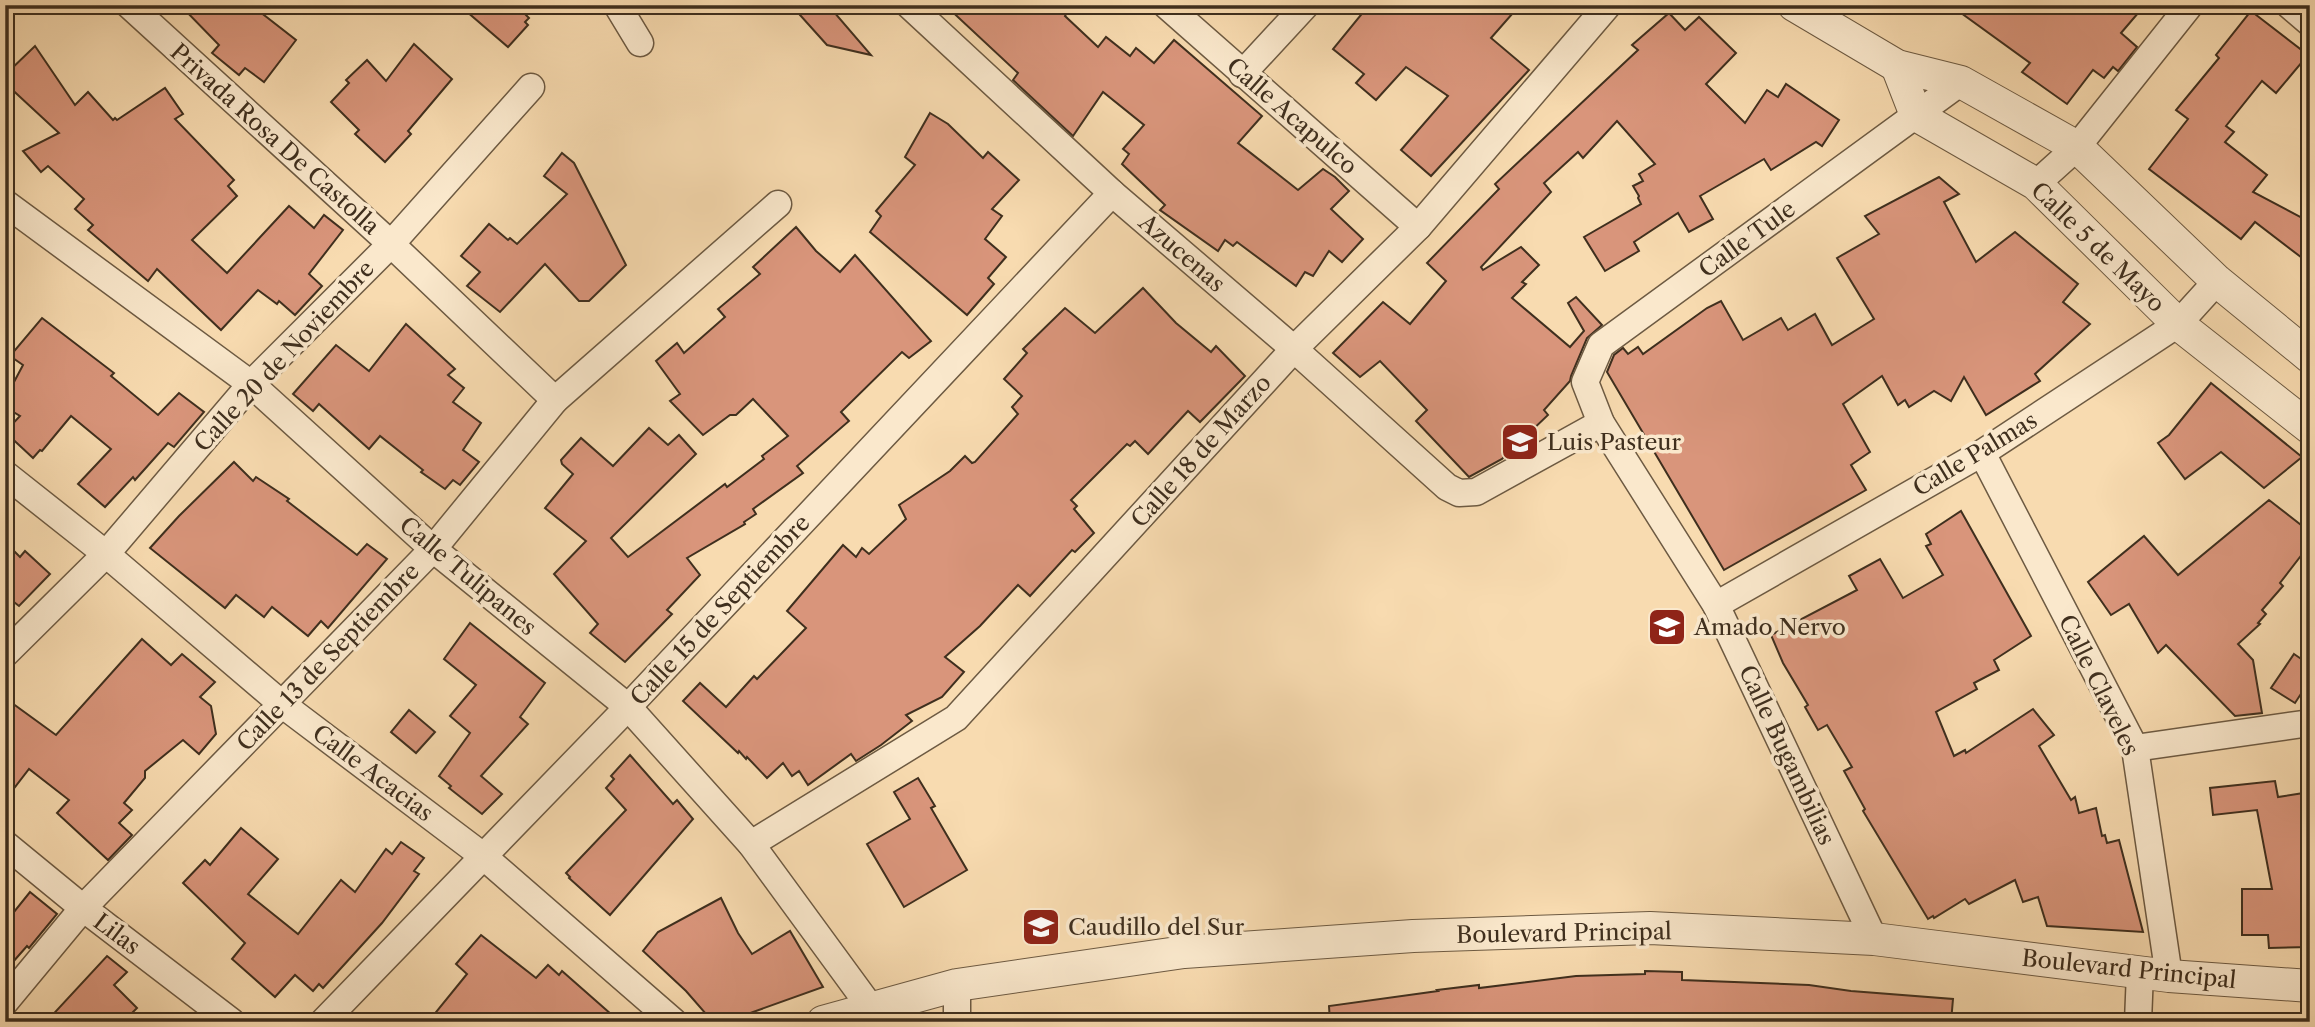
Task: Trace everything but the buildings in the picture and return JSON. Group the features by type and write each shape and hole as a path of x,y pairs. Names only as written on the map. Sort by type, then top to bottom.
{"street":[{"name":"Privada Rosa De Castolla","path":"129,5 391,244 555,400"},
{"path":"617,5 640,43"},
{"name":"Azucenas","path":"909,5 1112,193 1294,349 1447,487 1459,494 1476,492 1601,423"},
{"name":"Calle Acapulco","path":"1166,5 1418,227"},
{"path":"1242,74 1306,5"},
{"name":"Calle 18 de Marzo","path":"751,844 956,718 1294,349 1418,227 1608,5"},
{"path":"1794,5 1897,66 1961,82 2077,147 2217,281 2310,357"},
{"path":"2036,184 2077,147 2190,5"},
{"path":"2289,5 2310,23"},
{"path":"1897,66 1916,115"},
{"name":"Calle Tule","path":"1601,423 1585,382 1601,345 1961,82"},
{"name":"Calle 20 de Noviembre","path":"5,654 106,554 250,384 391,244 531,87"},
{"name":"Calle 5 de Mayo","path":"1916,115 2036,184 2178,324 2310,428"},
{"name":"Calle 15 de Septiembre","path":"323,1022 628,707 1112,193"},
{"name":"Calle Tulipanes","path":"5,203 250,384 433,549 628,707 751,844 871,1008"},
{"name":"Calle 13 de Septiembre","path":"5,1002 83,908 433,549 555,400 778,204"},
{"name":"Calle Palmas","path":"1716,605 1982,453 2178,324 2217,281"},
{"name":"Calle Bugambilias","path":"1601,423 1716,605 1874,939"},
{"name":"Calle Claveles","path":"1982,453 2135,748 2155,974 2138,1022"},
{"name":"Calle Acacias","path":"5,474 106,554 283,705 483,856 674,1022"},
{"path":"2135,748 2310,723"},
{"name":"Lilas","path":"5,844 83,908 232,1022"},
{"name":"Boulevard Principal","path":"823,1022 957,985 1184,952 1413,936 1650,928 1874,939 2155,974 2310,986"},
{"path":"957,985 957,1022"}],"place":[{"name":"Luis Pasteur","path":"1520,442"},
{"name":"Amado Nervo","path":"1667,627"},
{"name":"Caudillo del Sur","path":"1041,927"}]}
